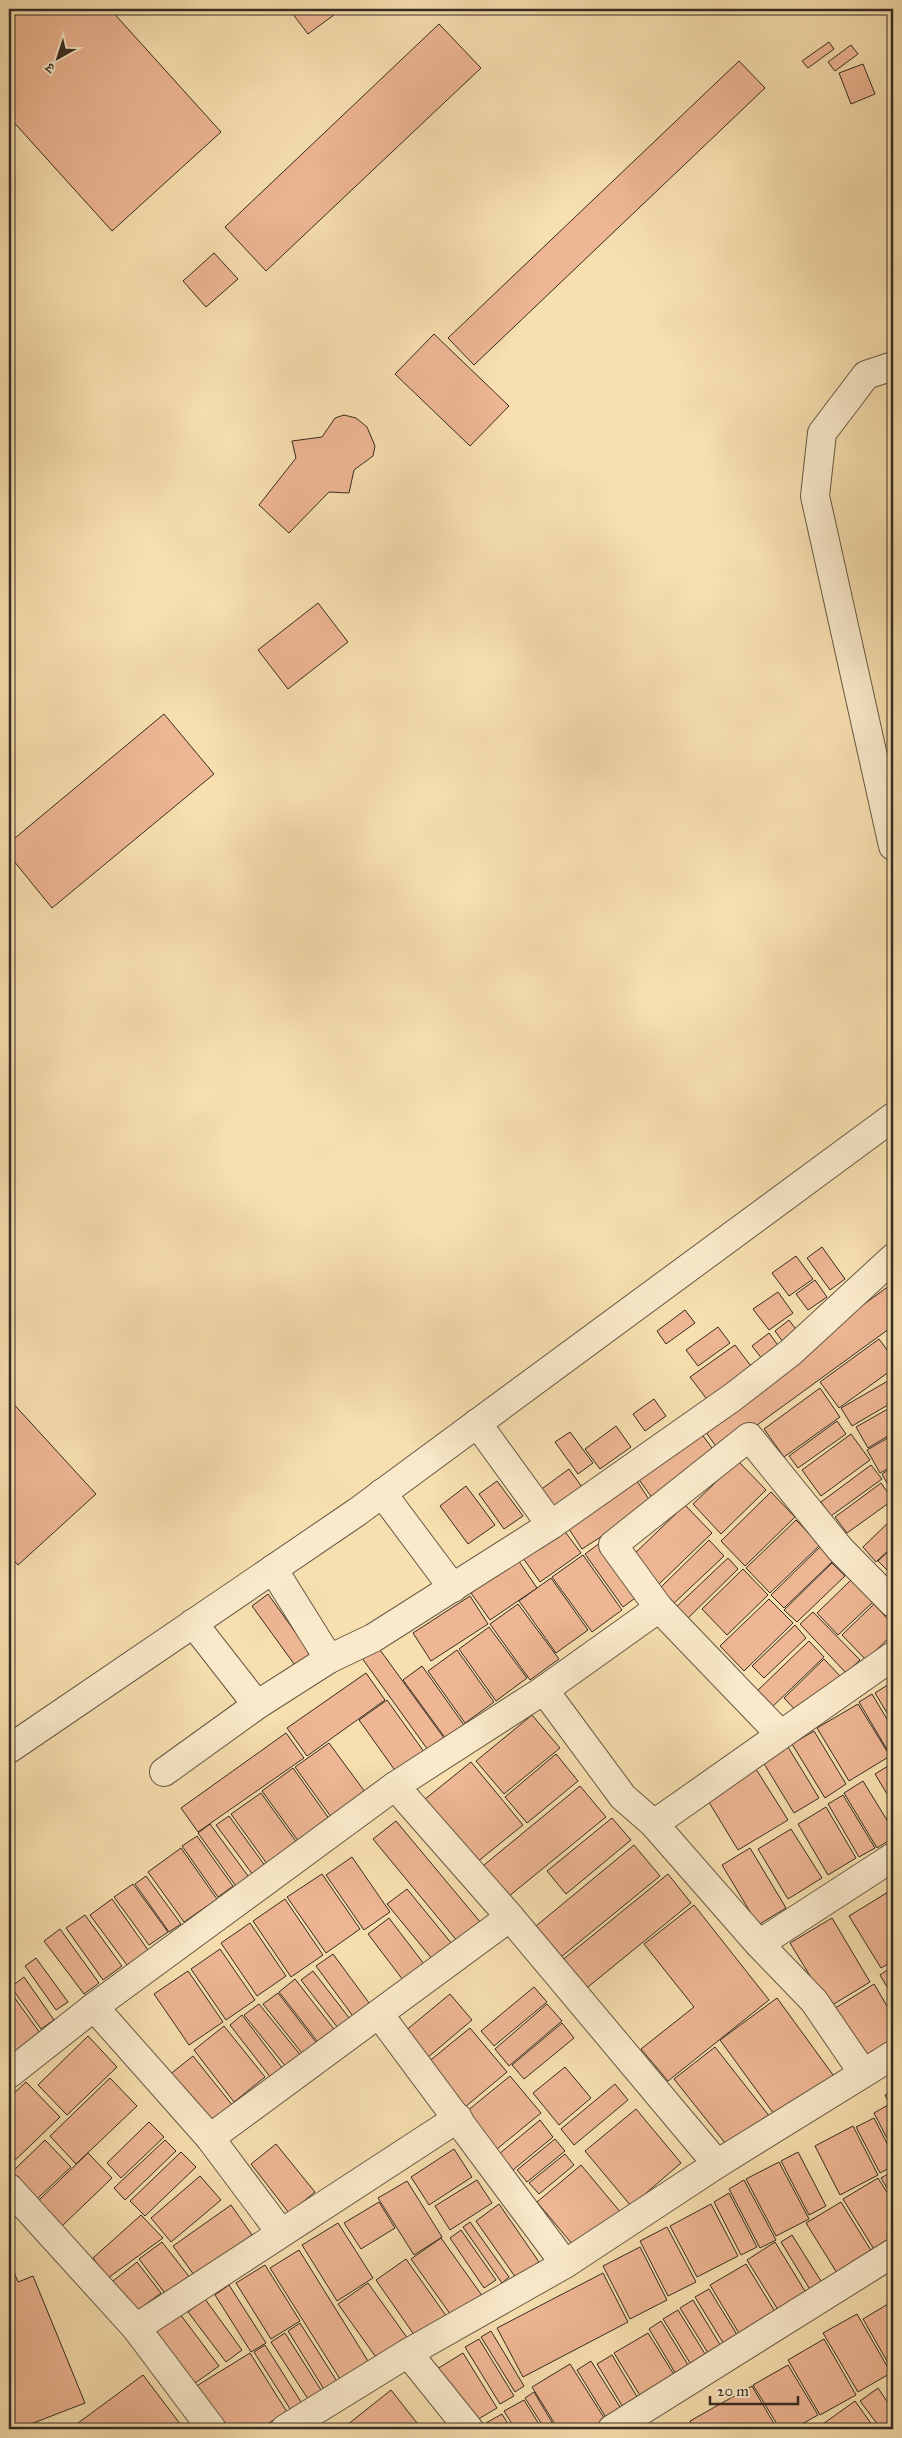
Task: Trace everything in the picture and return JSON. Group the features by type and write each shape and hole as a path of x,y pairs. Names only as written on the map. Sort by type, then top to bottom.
{"street":[{"path":"893,366 866,375 822,433 815,496 893,846"},
{"path":"9,1749 382,1493 893,1117"},
{"path":"164,1772 257,1705 328,1659 373,1638 551,1525 733,1397 791,1352 893,1258"},
{"path":"477,1423 551,1525"},
{"path":"780,1734 659,1608 612,1545 750,1437 840,1549 893,1603"},
{"path":"382,1493 453,1588"},
{"path":"273,1569 328,1659"},
{"path":"9,2074 94,2007 395,1786 544,1690 659,1608"},
{"path":"193,1623 257,1705"},
{"path":"654,1824 893,1656"},
{"path":"544,1690 623,1797 654,1824 759,1944 814,2001 863,2073"},
{"path":"395,1786 510,1917 717,2164"},
{"path":"759,1944 893,1858"},
{"path":"210,2138 510,1917"},
{"path":"94,2007 210,2138 282,2233"},
{"path":"379,2014 565,2264"},
{"path":"285,2429 408,2353 565,2264 717,2164 893,2055"},
{"path":"136,2328 458,2118"},
{"path":"9,2188 136,2328 212,2429"},
{"path":"612,2429 893,2253"},
{"path":"408,2353 470,2429"}],"building":[{"path":"9,9 110,9 221,132 112,231 9,117"},
{"path":"289,9 329,9 334,15 308,34"},
{"path":"439,24 481,68 266,271 225,227"},
{"path":"829,42 834,49 808,68 802,61"},
{"path":"851,45 858,54 835,71 828,62"},
{"path":"739,61 765,88 474,365 448,338"},
{"path":"863,64 875,94 851,104 839,73"},
{"path":"214,253 238,279 206,307 183,281"},
{"path":"434,334 509,406 470,446 395,374"},
{"path":"344,415 356,418 367,427 375,446 373,456 354,470 349,493 329,492 289,533 259,505 296,458 292,441 322,437 335,418"},
{"path":"318,603 348,642 288,689 258,650"},
{"path":"164,714 214,774 52,908 9,855 9,843"},
{"path":"822,1247 845,1279 830,1290 807,1258"},
{"path":"796,1256 813,1279 789,1296 772,1273"},
{"path":"815,1280 827,1297 808,1310 796,1294"},
{"path":"893,1283 893,1326 720,1452 700,1424"},
{"path":"778,1292 793,1313 769,1330 753,1309"},
{"path":"685,1310 695,1323 666,1344 657,1331"},
{"path":"789,1320 798,1332 783,1342 775,1331"},
{"path":"718,1327 730,1343 698,1366 686,1350"},
{"path":"769,1333 780,1348 763,1360 752,1346"},
{"path":"879,1339 893,1358 893,1369 839,1408 820,1382"},
{"path":"735,1345 754,1370 709,1402 690,1377"},
{"path":"893,1378 893,1402 852,1426 841,1408"},
{"path":"820,1388 840,1417 784,1457 764,1429"},
{"path":"9,1399 96,1494 18,1565 9,1555"},
{"path":"654,1399 666,1416 645,1431 633,1414"},
{"path":"893,1406 893,1433 868,1448 856,1427"},
{"path":"837,1421 846,1434 798,1468 789,1456"},
{"path":"616,1426 631,1447 600,1469 585,1449"},
{"path":"698,1429 718,1456 655,1502 635,1474"},
{"path":"570,1432 593,1463 578,1474 555,1442"},
{"path":"851,1434 870,1460 821,1496 802,1470"},
{"path":"893,1435 893,1466 880,1473 867,1450"},
{"path":"738,1461 766,1490 721,1534 693,1504"},
{"path":"871,1465 882,1479 831,1516 821,1502"},
{"path":"893,1467 893,1494 882,1474"},
{"path":"569,1469 582,1487 552,1509 539,1491"},
{"path":"635,1478 652,1504 582,1549 565,1523"},
{"path":"497,1481 523,1516 504,1529 479,1494"},
{"path":"881,1483 893,1500 847,1533 835,1517"},
{"path":"466,1486 495,1525 468,1544 440,1506"},
{"path":"771,1492 795,1517 745,1566 721,1541"},
{"path":"685,1505 712,1533 657,1586 630,1558"},
{"path":"893,1518 893,1546 876,1562 863,1547"},
{"path":"796,1520 820,1545 770,1593 746,1568"},
{"path":"563,1529 581,1553 540,1582 523,1558"},
{"path":"604,1540 642,1593 623,1607 585,1554"},
{"path":"709,1540 724,1556 671,1606 657,1591"},
{"path":"820,1547 834,1560 784,1608 771,1595"},
{"path":"893,1547 893,1568 889,1572 878,1561"},
{"path":"583,1555 622,1610 592,1632 552,1577"},
{"path":"728,1558 738,1569 684,1622 673,1610"},
{"path":"518,1560 537,1588 490,1620 471,1593"},
{"path":"832,1563 845,1576 797,1622 784,1610"},
{"path":"743,1569 768,1595 727,1635 702,1609"},
{"path":"551,1578 588,1630 556,1653 519,1601"},
{"path":"851,1580 873,1602 838,1635 817,1613"},
{"path":"268,1594 313,1657 297,1668 252,1606"},
{"path":"470,1596 488,1624 431,1661 413,1633"},
{"path":"769,1599 793,1623 744,1671 720,1646"},
{"path":"518,1604 559,1659 530,1680 490,1624"},
{"path":"874,1604 893,1625 893,1634 866,1660 842,1635"},
{"path":"813,1612 860,1660 846,1673 800,1624"},
{"path":"795,1625 806,1638 764,1678 752,1666"},
{"path":"489,1627 527,1678 496,1701 459,1649"},
{"path":"809,1641 824,1657 770,1709 755,1693"},
{"path":"375,1643 444,1738 428,1750 359,1654"},
{"path":"457,1650 494,1702 465,1723 428,1671"},
{"path":"824,1659 841,1677 801,1716 784,1698"},
{"path":"422,1666 464,1725 446,1739 403,1680"},
{"path":"366,1673 385,1700 307,1756 287,1728"},
{"path":"889,1684 893,1691 893,1723 875,1693"},
{"path":"872,1694 893,1729 892,1758 859,1702"},
{"path":"387,1700 427,1756 399,1776 359,1720"},
{"path":"858,1704 890,1756 849,1781 817,1728"},
{"path":"532,1715 560,1748 504,1794 476,1761"},
{"path":"814,1731 846,1784 825,1798 792,1744"},
{"path":"286,1733 304,1758 198,1832 181,1808"},
{"path":"329,1743 368,1796 334,1821 295,1767"},
{"path":"788,1747 819,1798 794,1813 763,1762"},
{"path":"556,1754 578,1781 527,1823 505,1797"},
{"path":"471,1762 523,1825 471,1867 419,1804"},
{"path":"893,1763 893,1804 875,1774"},
{"path":"293,1768 330,1820 299,1842 262,1791"},
{"path":"756,1769 788,1820 738,1850 707,1799"},
{"path":"863,1781 893,1830 893,1838 877,1848 844,1793"},
{"path":"580,1786 606,1817 503,1901 478,1870"},
{"path":"261,1793 300,1847 270,1868 231,1814"},
{"path":"843,1795 875,1848 859,1857 828,1804"},
{"path":"826,1807 856,1858 828,1875 798,1824"},
{"path":"229,1816 268,1870 256,1879 216,1825"},
{"path":"612,1818 631,1840 566,1894 547,1871"},
{"path":"396,1821 481,1923 458,1942 373,1839"},
{"path":"210,1824 251,1880 238,1889 198,1833"},
{"path":"791,1829 822,1878 788,1899 758,1849"},
{"path":"197,1836 233,1886 218,1897 182,1846"},
{"path":"634,1845 660,1876 561,1957 536,1926"},
{"path":"181,1848 217,1899 184,1922 148,1872"},
{"path":"750,1848 786,1908 758,1925 722,1865"},
{"path":"352,1857 390,1912 364,1930 326,1875"},
{"path":"322,1874 360,1929 326,1953 287,1897"},
{"path":"668,1874 691,1903 583,1991 560,1962"},
{"path":"146,1876 181,1924 169,1932 135,1884"},
{"path":"133,1884 168,1932 149,1945 114,1897"},
{"path":"407,1889 452,1944 433,1960 387,1904"},
{"path":"893,1889 893,1961 881,1968 849,1916"},
{"path":"112,1899 148,1950 127,1965 90,1915"},
{"path":"285,1899 323,1955 291,1977 253,1921"},
{"path":"694,1905 769,2000 668,2081 641,2049 694,2007 644,1944"},
{"path":"85,1915 122,1966 103,1980 66,1928"},
{"path":"389,1918 424,1964 403,1980 368,1934"},
{"path":"832,1918 870,1982 829,2007 790,1943"},
{"path":"250,1923 286,1976 257,1996 221,1943"},
{"path":"60,1929 99,1983 84,1994 44,1941"},
{"path":"220,1949 255,2000 226,2020 191,1969"},
{"path":"333,1954 372,2007 355,2019 316,1966"},
{"path":"36,1958 68,2002 56,2010 25,1966"},
{"path":"893,1966 893,1997 880,1975"},
{"path":"188,1971 223,2022 189,2045 154,1994"},
{"path":"313,1971 350,2019 338,2028 301,1980"},
{"path":"24,1977 54,2020 41,2029 11,1987"},
{"path":"295,1979 337,2033 321,2046 279,1992"},
{"path":"874,1984 893,2016 893,2041 862,2059 832,2010"},
{"path":"534,1987 547,2002 494,2046 481,2031"},
{"path":"9,1990 40,2033 11,2054 9,2051"},
{"path":"278,1993 319,2046 305,2057 263,2004"},
{"path":"450,1994 472,2020 420,2064 398,2037"},
{"path":"777,1998 836,2079 779,2121 720,2040"},
{"path":"259,2004 302,2057 287,2068 244,2015"},
{"path":"547,2004 562,2021 509,2066 495,2049"},
{"path":"242,2015 283,2069 271,2078 230,2025"},
{"path":"562,2023 574,2038 524,2079 512,2065"},
{"path":"224,2026 265,2077 234,2102 194,2050"},
{"path":"470,2028 507,2072 459,2112 422,2067"},
{"path":"88,2036 117,2067 67,2115 38,2085"},
{"path":"715,2047 770,2117 729,2148 674,2079"},
{"path":"193,2056 233,2106 207,2126 168,2076"},
{"path":"565,2067 591,2098 559,2125 533,2093"},
{"path":"510,2076 541,2113 497,2149 466,2112"},
{"path":"110,2078 137,2106 76,2164 50,2136"},
{"path":"26,2082 60,2117 9,2166 9,2098"},
{"path":"615,2084 628,2100 574,2145 561,2129"},
{"path":"893,2091 893,2112 885,2095"},
{"path":"888,2105 893,2115 893,2150 874,2113"},
{"path":"636,2109 681,2163 631,2206 585,2151"},
{"path":"874,2118 893,2155 893,2166 880,2173 856,2127"},
{"path":"540,2120 553,2137 513,2170 499,2154"},
{"path":"149,2122 164,2137 121,2178 107,2163"},
{"path":"853,2126 878,2175 840,2195 815,2146"},
{"path":"555,2139 565,2151 527,2182 517,2170"},
{"path":"45,2140 71,2167 37,2199 11,2173"},
{"path":"165,2140 176,2151 125,2200 114,2188"},
{"path":"276,2144 315,2192 289,2213 251,2164"},
{"path":"454,2149 472,2177 429,2205 411,2177"},
{"path":"181,2152 196,2167 145,2216 130,2201"},
{"path":"798,2152 826,2206 809,2215 781,2161"},
{"path":"88,2153 112,2178 62,2226 38,2201"},
{"path":"565,2154 574,2165 539,2194 529,2183"},
{"path":"779,2162 809,2219 776,2236 746,2179"},
{"path":"581,2165 622,2214 578,2251 537,2202"},
{"path":"893,2171 893,2198 881,2178"},
{"path":"200,2176 221,2200 171,2242 151,2218"},
{"path":"878,2178 893,2202 893,2251 880,2259 843,2199"},
{"path":"477,2180 492,2203 450,2230 435,2206"},
{"path":"744,2180 776,2240 760,2248 729,2189"},
{"path":"407,2181 442,2237 414,2255 378,2198"},
{"path":"729,2193 757,2247 741,2255 714,2202"},
{"path":"379,2202 395,2228 361,2249 344,2223"},
{"path":"841,2202 877,2260 842,2281 806,2223"},
{"path":"499,2204 539,2262 516,2278 476,2221"},
{"path":"711,2204 738,2256 697,2277 670,2226"},
{"path":"231,2205 252,2235 194,2275 173,2246"},
{"path":"141,2215 163,2238 108,2278 93,2258"},
{"path":"470,2222 509,2277 502,2283 463,2227"},
{"path":"338,2223 373,2278 337,2301 302,2245"},
{"path":"667,2227 696,2282 668,2296 640,2241"},
{"path":"461,2230 496,2280 484,2288 450,2238"},
{"path":"792,2235 826,2289 814,2296 781,2242"},
{"path":"441,2238 483,2297 453,2318 411,2259"},
{"path":"162,2242 191,2279 167,2296 139,2259"},
{"path":"775,2242 808,2296 780,2313 747,2260"},
{"path":"640,2247 667,2300 630,2319 603,2266"},
{"path":"299,2250 368,2361 340,2379 270,2268"},
{"path":"406,2259 447,2317 417,2339 376,2280"},
{"path":"9,2260 18,2282 33,2276 85,2403 18,2429 9,2410"},
{"path":"137,2262 161,2293 137,2311 113,2281"},
{"path":"746,2264 779,2318 743,2340 710,2285"},
{"path":"265,2265 300,2321 271,2339 236,2283"},
{"path":"603,2273 628,2322 523,2377 497,2328"},
{"path":"368,2283 408,2339 378,2360 338,2304"},
{"path":"229,2285 266,2343 251,2352 215,2295"},
{"path":"709,2289 739,2338 725,2346 695,2297"},
{"path":"205,2299 242,2350 226,2362 188,2312"},
{"path":"693,2300 725,2353 713,2361 680,2308"},
{"path":"893,2301 893,2369 892,2370 863,2319"},
{"path":"678,2310 710,2362 695,2371 663,2319"},
{"path":"180,2314 219,2366 184,2391 145,2340"},
{"path":"857,2314 891,2373 858,2392 823,2333"},
{"path":"661,2321 693,2373 680,2381 649,2329"},
{"path":"300,2323 338,2383 325,2391 288,2331"},
{"path":"491,2331 524,2386 515,2392 481,2337"},
{"path":"285,2333 321,2390 308,2399 271,2342"},
{"path":"648,2333 678,2381 644,2402 614,2353"},
{"path":"479,2339 514,2396 500,2404 465,2347"},
{"path":"824,2339 856,2395 820,2415 788,2360"},
{"path":"265,2345 303,2405 292,2412 254,2352"},
{"path":"250,2353 287,2412 259,2429 215,2429 190,2390"},
{"path":"463,2353 497,2408 470,2424 437,2369"},
{"path":"612,2355 642,2405 627,2414 597,2364"},
{"path":"591,2361 625,2415 610,2424 577,2370"},
{"path":"570,2364 608,2424 599,2429 558,2429 532,2387"},
{"path":"788,2365 818,2415 793,2429 780,2429 753,2385"},
{"path":"143,2375 184,2429 70,2429"},
{"path":"752,2386 777,2429 694,2429 690,2421"},
{"path":"878,2388 893,2410 893,2429 881,2429 860,2401"},
{"path":"391,2390 417,2423 409,2429 342,2429"},
{"path":"534,2392 556,2429 545,2429 525,2398"},
{"path":"524,2400 542,2429 515,2429 504,2411"},
{"path":"855,2401 875,2429 816,2429"},
{"path":"502,2414 511,2429 489,2429 486,2423"},
{"path":"324,2424 329,2429 317,2429"}]}
